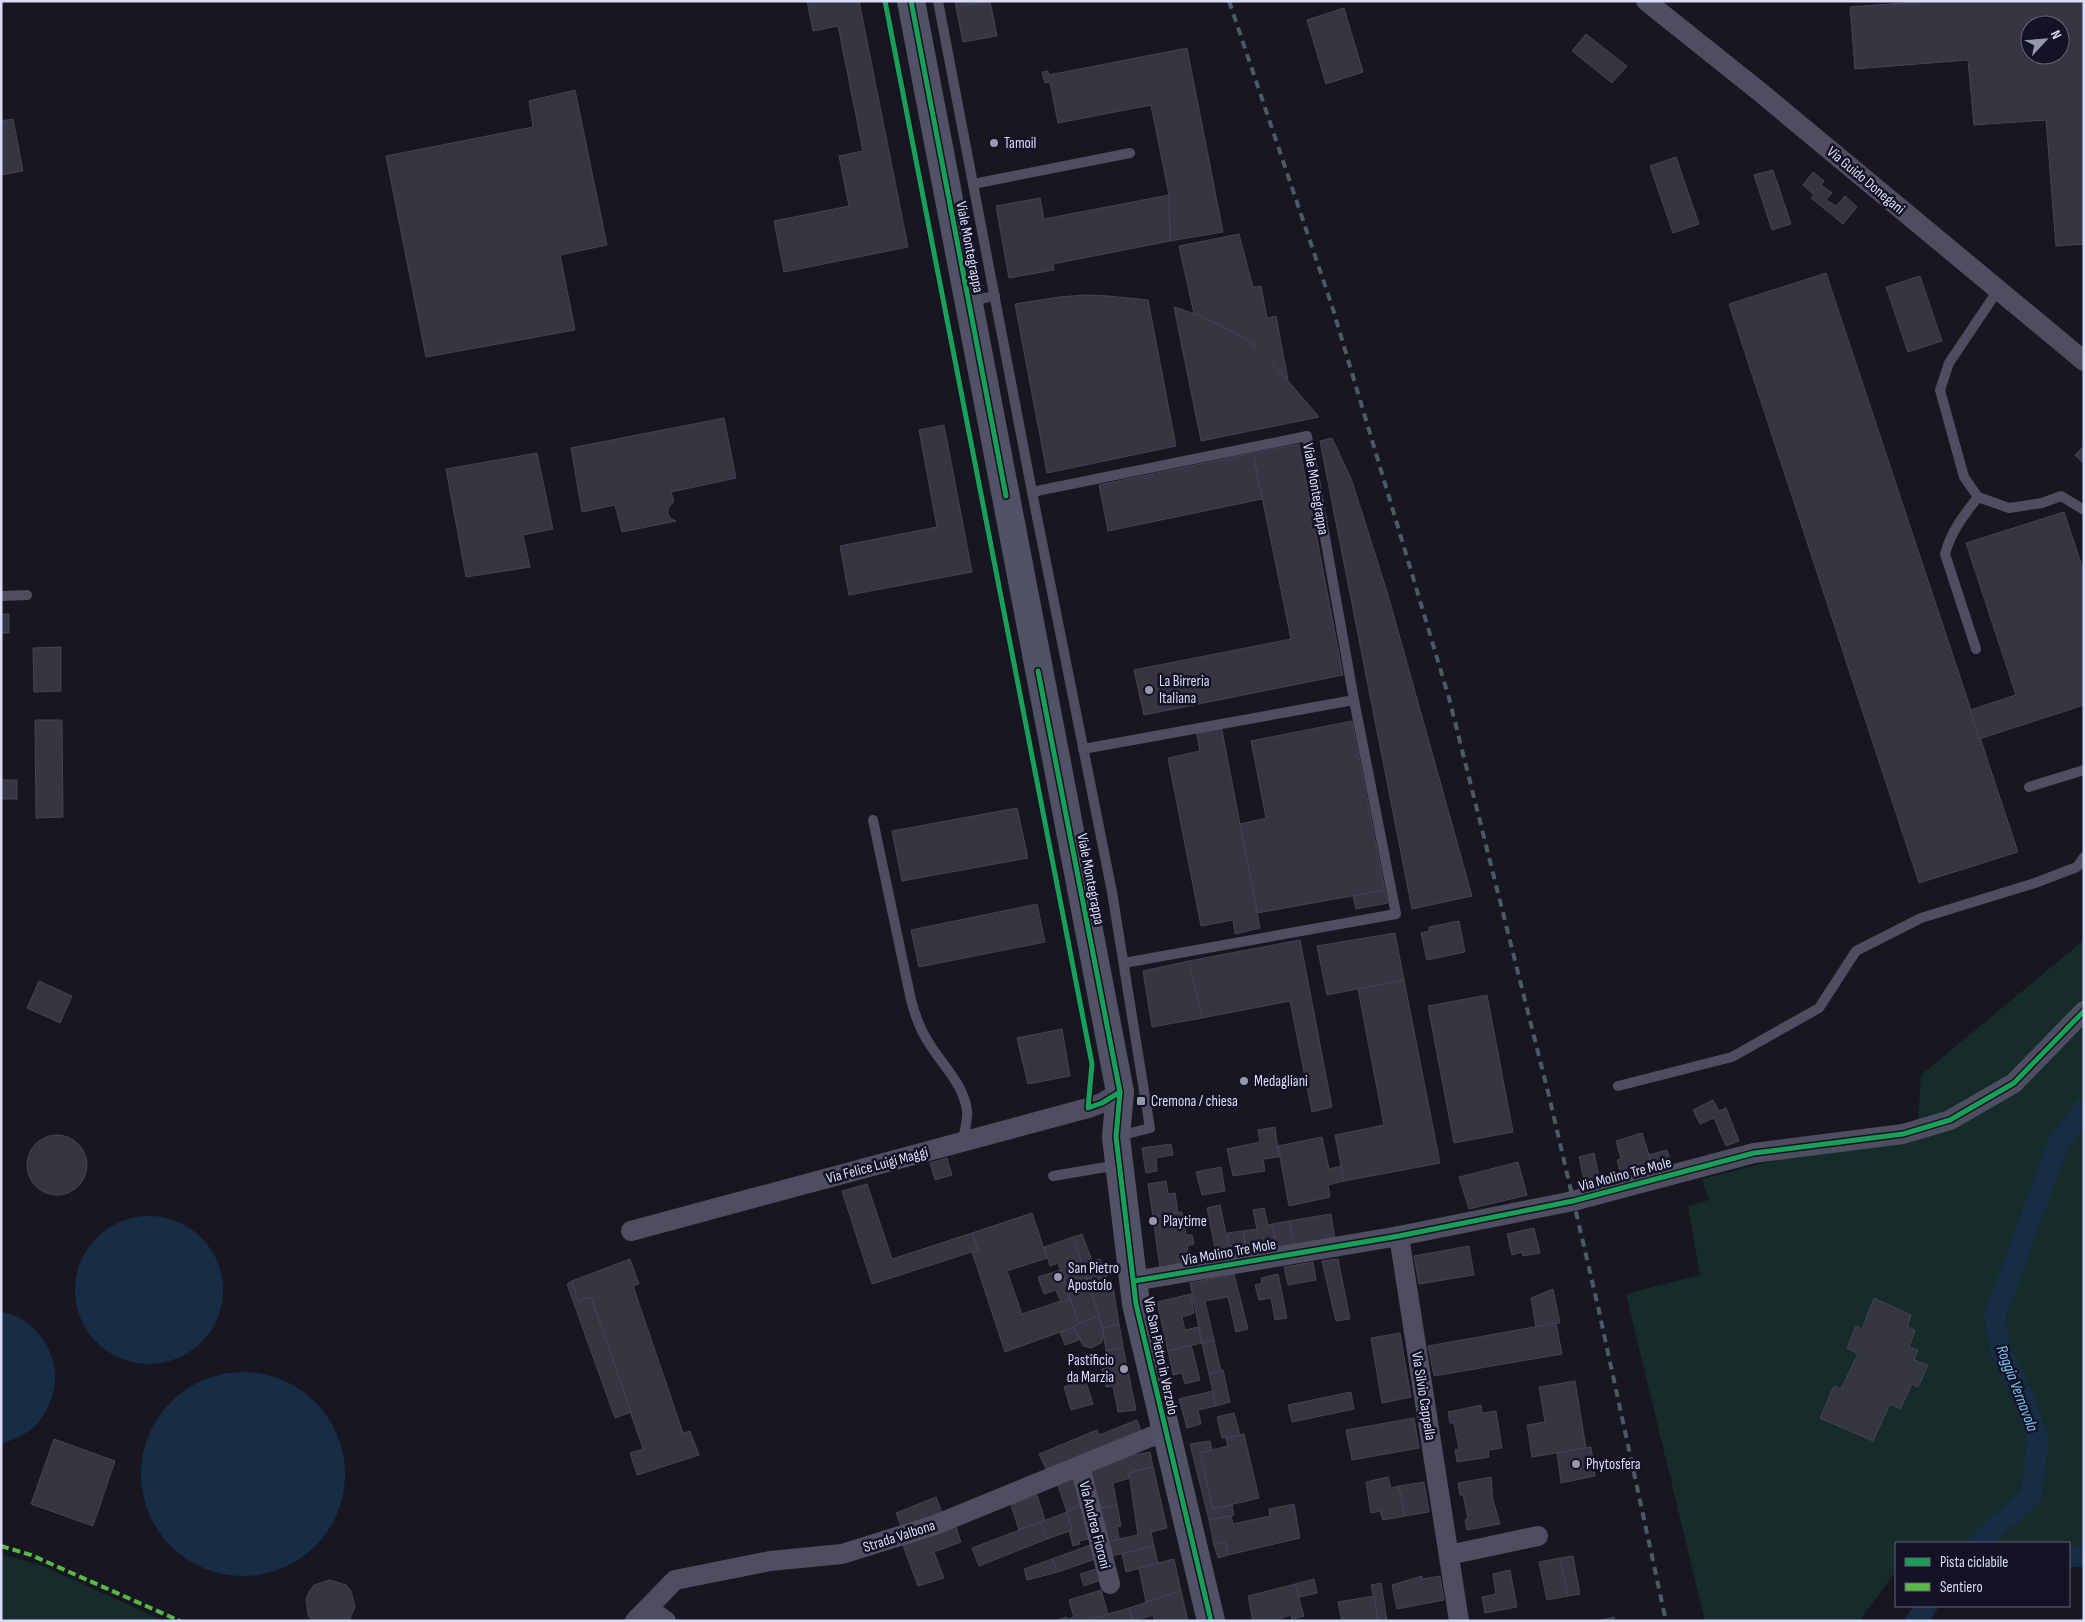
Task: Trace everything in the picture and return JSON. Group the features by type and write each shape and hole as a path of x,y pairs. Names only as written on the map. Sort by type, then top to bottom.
{"main road":[{"name":"Viale Montegrappa","path":"911,1 1120,1092"},
{"name":"Via San Pietro in Verzolo","path":"1120,1092 1116,1137 1136,1304 1211,1621"}],"street":[{"name":"Via Guido Donegani","path":"1646,1 1760,92 2084,361"},
{"name":"Via Molino Tre Mole","path":"1134,1281 1399,1236 1573,1200 1754,1153 1903,1134 1950,1120 2014,1083 2084,1011"},
{"name":"Via Felice Luigi Maggi","path":"631,1231 1088,1108 1102,1103 1120,1092"},
{"name":"Via Silvio Cappella","path":"1399,1236 1459,1621"},
{"name":"Strada Valbona","path":"641,1614 675,1580 770,1561 842,1554 935,1524 1165,1431"},
{"name":"Via Andrea Fioroni","path":"1080,1466 1110,1584"},
{"path":"1449,1555 1538,1536"},
{"path":"641,1614 666,1621"}],"lane":[{"path":"938,1 1032,492 1112,892 1150,1128 1116,1137"},
{"name":"Viale Montegrappa","path":"973,184 1130,153"},
{"path":"1998,290 1949,363 1940,390 1964,477 1978,497 2009,508 2042,504 2060,496 2084,510"},
{"path":"968,301 995,296"},
{"name":"Viale Montegrappa","path":"1032,492 1307,436 1354,700 1396,914 1124,964"},
{"path":"1976,649 1944,554 1958,521 1978,497"},
{"path":"1,596 27,595"},
{"path":"1083,749 1354,700"},
{"path":"2028,787 2084,770"},
{"path":"873,820 911,1000 917,1020 929,1043 948,1067 962,1091 967,1111 963,1142"},
{"path":"1618,1086 1732,1058 1819,1008 1856,951 1921,918 2077,867 2084,857"},
{"path":"1053,1176 1119,1165"}],"green space":[{"path":"2084,940 2084,1549 2070,1549 2070,1542 1895,1542 1895,1572 1859,1621 1705,1621 1626,1294 1700,1275 1688,1206 1709,1200 1702,1179 1800,1154 1917,1139 1921,1075"},
{"path":"1,1554 43,1566 164,1621 1,1621"}],"water":[{"path":"149,1216 164,1217 177,1221 202,1237 218,1262 222,1275 222,1305 218,1318 202,1343 177,1359 164,1363 149,1364 134,1363 121,1359 96,1343 80,1318 76,1305 75,1290 76,1275 80,1262 96,1237 121,1221 134,1217"},
{"path":"1,1312 23,1320 41,1336 52,1358 55,1369 55,1381 50,1402 36,1425 22,1435 1,1444"},
{"path":"233,1372 253,1372 273,1376 291,1384 308,1395 322,1409 333,1426 341,1444 345,1474 341,1504 333,1522 322,1539 308,1553 291,1564 273,1572 253,1576 233,1576 213,1572 195,1564 178,1553 164,1539 153,1522 145,1504 141,1484 141,1464 145,1444 153,1426 164,1409 178,1395 195,1384 213,1376"}],"building":[{"path":"807,1 859,1 908,247 784,272 774,221 849,206 839,156 863,151 838,26 813,31"},
{"path":"955,1 987,1 956,7"},
{"path":"990,1 997,36 963,42 956,7"},
{"path":"1933,1 2084,1 2084,244 2056,246 2046,120 1974,125 1968,60 1855,69 1850,7"},
{"path":"1344,8 1363,72 1326,84 1307,20"},
{"path":"1586,34 1627,66 1612,83 1572,51"},
{"path":"1187,48 1223,232 1170,241 1169,195 1151,105 1058,123 1050,82 1045,83 1042,72 1048,71 1049,75"},
{"path":"575,90 607,245 560,255 575,330 426,357 386,156 533,127 529,101"},
{"path":"13,119 23,171 1,175 1,121"},
{"path":"1676,157 1699,224 1673,233 1650,166"},
{"path":"1773,170 1791,224 1772,230 1754,175"},
{"path":"1813,172 1824,181 1821,185 1832,193 1826,200 1836,206 1845,196 1857,207 1843,224 1811,198 1814,195 1803,185"},
{"path":"1169,195 1170,241 1053,264 1054,270 1009,278 996,206 1040,198 1044,219"},
{"path":"1239,234 1253,287 1261,286 1267,318 1276,316 1288,380 1263,353 1243,337 1194,314 1179,246"},
{"path":"1826,273 2018,852 1919,883 1729,304"},
{"path":"1920,276 1942,341 1908,352 1886,287"},
{"path":"1086,295 1148,300 1176,446 1047,473 1015,304"},
{"path":"1174,307 1201,316 1243,337 1278,369 1319,417 1201,441"},
{"path":"724,418 736,478 671,492 674,501 668,508 668,514 671,519 676,521 622,532 615,505 582,512 571,448"},
{"path":"944,425 972,572 849,595 840,546 937,527 919,430"},
{"path":"1332,438 1352,481 1388,595 1472,896 1412,909 1320,441"},
{"path":"1299,444 1343,675 1144,715 1134,670 1291,639 1253,453"},
{"path":"2084,446 2084,464 2075,455"},
{"path":"537,453 553,529 523,535 530,567 466,577 446,469"},
{"path":"1253,453 1262,499 1108,531 1099,485"},
{"path":"2064,512 2084,572 2084,705 1979,739 1970,710 2016,695 1966,543"},
{"path":"1,614 9,614 9,633 1,633"},
{"path":"61,647 61,691 34,692 33,648"},
{"path":"35,720 62,720 63,817 36,818"},
{"path":"1352,721 1385,890 1257,913 1240,824 1266,818 1251,741"},
{"path":"1221,725 1260,928 1235,934 1233,920 1201,926 1168,758 1200,751 1196,730"},
{"path":"1,780 17,780 17,799 1,799"},
{"path":"1017,808 1028,858 902,881 892,831"},
{"path":"1385,890 1388,903 1356,909 1353,896"},
{"path":"1037,904 1045,942 919,967 911,930"},
{"path":"1459,921 1465,952 1427,960 1421,933 1429,931 1429,927"},
{"path":"1395,933 1404,980 1327,995 1317,946"},
{"path":"1300,940 1332,1107 1312,1112 1290,1001 1202,1018 1189,961"},
{"path":"1189,961 1202,1018 1152,1027 1143,971"},
{"path":"1404,980 1440,1163 1344,1181 1335,1135 1384,1125 1358,989"},
{"path":"39,981 72,996 60,1023 27,1008"},
{"path":"1487,995 1513,1132 1454,1143 1428,1006"},
{"path":"1062,1029 1070,1076 1028,1084 1017,1038"},
{"path":"1713,1100 1719,1111 1726,1108 1739,1141 1726,1146 1714,1118 1700,1124 1693,1110"},
{"path":"1275,1127 1279,1157 1263,1159 1265,1171 1233,1176 1227,1149 1260,1142 1258,1130"},
{"path":"1642,1133 1653,1167 1621,1175 1617,1160 1621,1159 1616,1141"},
{"path":"51,1135 63,1135 74,1140 82,1148 87,1159 85,1177 74,1190 63,1195 51,1195 40,1190 32,1182 27,1171 27,1159 32,1148 40,1140"},
{"path":"1322,1137 1329,1169 1341,1166 1344,1181 1328,1185 1330,1197 1289,1206 1278,1146"},
{"path":"1171,1144 1173,1155 1156,1158 1157,1171 1146,1173 1142,1148"},
{"path":"1667,1150 1671,1163 1653,1167 1648,1155"},
{"path":"1594,1153 1600,1180 1585,1184 1579,1157"},
{"path":"947,1158 952,1175 935,1180 930,1163"},
{"path":"1518,1162 1527,1195 1469,1209 1459,1177"},
{"path":"1221,1167 1225,1191 1202,1195 1196,1172"},
{"path":"1166,1181 1168,1194 1175,1193 1178,1213 1153,1217 1148,1184"},
{"path":"867,1184 892,1259 972,1233 978,1250 872,1284 842,1191"},
{"path":"1220,1205 1231,1257 1217,1258 1207,1208"},
{"path":"1264,1208 1268,1225 1272,1224 1277,1250 1247,1254 1243,1231 1257,1229 1253,1210"},
{"path":"1182,1212 1186,1235 1192,1235 1194,1244 1187,1246 1190,1262 1160,1268 1153,1217"},
{"path":"1032,1213 1047,1258 1007,1271 1022,1314 1070,1298 1079,1323 1074,1327 1005,1352 972,1252 978,1250 972,1233"},
{"path":"1331,1214 1335,1241 1295,1247 1289,1221"},
{"path":"1289,1221 1295,1247 1277,1250 1272,1224"},
{"path":"1534,1228 1540,1253 1523,1256 1522,1252 1512,1255 1507,1234"},
{"path":"1243,1231 1247,1254 1231,1257 1227,1233"},
{"path":"1082,1234 1092,1261 1100,1259 1107,1276 1089,1284 1073,1237"},
{"path":"1073,1237 1099,1316 1079,1323 1058,1263 1050,1266 1044,1247"},
{"path":"1469,1246 1474,1275 1419,1284 1414,1256"},
{"path":"630,1259 639,1284 633,1286 683,1433 690,1431 699,1455 637,1475 630,1453 643,1449 591,1297 578,1301 572,1281"},
{"path":"1338,1259 1350,1319 1336,1321 1322,1261"},
{"path":"1313,1262 1316,1280 1288,1285 1284,1267"},
{"path":"1061,1270 1070,1298 1061,1302 1056,1290 1044,1294 1038,1277"},
{"path":"1234,1274 1248,1329 1236,1332 1228,1297 1205,1301 1214,1340 1202,1343 1190,1283"},
{"path":"1278,1274 1287,1318 1275,1320 1271,1298 1259,1300 1255,1285 1262,1283 1261,1278"},
{"path":"1100,1280 1103,1291 1113,1287 1119,1324 1103,1328 1089,1284"},
{"path":"572,1281 578,1301 591,1297 631,1412 615,1418 567,1284"},
{"path":"1553,1289 1560,1323 1536,1327 1531,1298"},
{"path":"1191,1294 1194,1313 1182,1317 1185,1330 1198,1327 1202,1343 1168,1351 1157,1302"},
{"path":"1874,1298 1911,1315 1907,1327 1915,1330 1909,1347 1918,1350 1914,1360 1928,1365 1918,1387 1912,1384 1900,1409 1890,1404 1873,1441 1820,1418 1834,1386 1841,1389 1858,1354 1847,1348 1856,1326 1862,1329"},
{"path":"1099,1316 1104,1337 1101,1343 1091,1348 1083,1346 1074,1327 1079,1323"},
{"path":"1556,1323 1562,1354 1434,1376 1428,1346"},
{"path":"1119,1324 1123,1347 1106,1351 1103,1328"},
{"path":"1074,1327 1079,1340 1065,1345 1060,1332"},
{"path":"1400,1333 1411,1397 1382,1403 1371,1338"},
{"path":"1214,1340 1221,1371 1209,1374 1202,1343"},
{"path":"1191,1345 1200,1380 1185,1384 1182,1373 1173,1375 1168,1351"},
{"path":"1123,1347 1136,1410 1118,1412 1113,1386 1106,1387 1102,1369 1108,1367 1106,1351"},
{"path":"1223,1370 1230,1402 1216,1406 1209,1374"},
{"path":"1085,1379 1093,1404 1071,1410 1064,1387"},
{"path":"1575,1381 1586,1448 1532,1457 1527,1425 1545,1422 1539,1387"},
{"path":"1213,1391 1216,1406 1198,1410 1201,1424 1187,1428 1179,1399"},
{"path":"1351,1392 1354,1409 1292,1422 1288,1405"},
{"path":"1481,1405 1482,1413 1496,1411 1502,1448 1488,1450 1489,1457 1457,1462 1455,1450 1459,1449 1454,1423 1450,1423 1448,1412"},
{"path":"1234,1413 1240,1435 1222,1438 1217,1417"},
{"path":"1414,1418 1419,1448 1352,1460 1346,1430"},
{"path":"1137,1420 1141,1431 1046,1469 1039,1454 1097,1430 1099,1435"},
{"path":"1244,1434 1259,1498 1213,1509 1200,1453 1228,1446 1226,1438"},
{"path":"54,1439 115,1461 93,1526 31,1504"},
{"path":"1210,1441 1212,1450 1200,1453 1213,1509 1232,1505 1234,1515 1209,1520 1190,1444"},
{"name":"Phytosfera","path":"1591,1447 1595,1476 1561,1483 1557,1453"},
{"path":"1150,1452 1153,1467 1129,1473 1130,1478 1113,1483 1117,1505 1098,1509 1088,1464"},
{"path":"1153,1467 1167,1528 1151,1532 1154,1546 1108,1557 1105,1542 1138,1535 1129,1473"},
{"path":"1073,1470 1083,1504 1067,1512 1055,1477"},
{"path":"1388,1477 1391,1488 1399,1486 1405,1516 1383,1520 1380,1511 1371,1513 1366,1482"},
{"path":"1491,1477 1493,1500 1500,1524 1467,1530 1465,1520 1468,1518 1463,1495 1460,1495 1458,1483"},
{"path":"1424,1482 1429,1512 1405,1516 1399,1486"},
{"path":"1037,1495 1045,1520 1019,1530 1011,1505"},
{"path":"936,1497 942,1513 902,1528 896,1513"},
{"path":"1083,1504 1092,1538 1079,1541 1080,1544 1073,1546 1069,1531 1072,1530 1067,1512"},
{"path":"1294,1504 1300,1538 1228,1555 1225,1542 1214,1545 1209,1520 1231,1516 1233,1524 1270,1516 1269,1509"},
{"path":"1117,1505 1121,1526 1117,1527 1119,1539 1105,1542 1098,1509"},
{"path":"1067,1512 1072,1530 1047,1539 1041,1522"},
{"path":"1041,1522 1047,1539 979,1566 972,1548"},
{"path":"956,1527 961,1542 934,1552 944,1578 918,1586 903,1545"},
{"path":"1225,1542 1228,1555 1218,1558 1214,1545"},
{"path":"1093,1544 1098,1558 1058,1572 1052,1559"},
{"path":"1154,1546 1158,1563 1126,1572 1122,1554"},
{"path":"1573,1556 1580,1594 1568,1596 1560,1558"},
{"path":"1560,1558 1568,1596 1547,1600 1539,1562"},
{"path":"1052,1559 1058,1572 1027,1580 1024,1569"},
{"path":"1174,1559 1181,1591 1146,1602 1139,1568"},
{"path":"1096,1569 1101,1580 1084,1586 1080,1574"},
{"path":"1510,1570 1517,1607 1485,1613 1482,1597 1496,1594 1493,1574"},
{"path":"1422,1576 1422,1579 1440,1576 1444,1600 1397,1609 1392,1585"},
{"path":"1314,1579 1317,1593 1299,1597 1295,1584"},
{"path":"330,1580 346,1585 351,1591 355,1607 349,1621 312,1621 308,1615 306,1599 309,1592 314,1585"},
{"path":"1381,1583 1387,1621 1378,1621 1371,1585"},
{"path":"1295,1584 1304,1616 1292,1619 1291,1615 1272,1621 1253,1621 1248,1596"},
{"path":"1101,1590 1108,1614 1087,1621 1075,1621 1069,1600"},
{"path":"1181,1591 1188,1621 1155,1621 1153,1615 1133,1621 1129,1608"},
{"path":"1374,1596 1378,1621 1342,1621 1338,1602"},
{"path":"1129,1608 1133,1621 1087,1621 1108,1614"},
{"path":"1066,1617 1069,1619 1074,1617 1075,1621 1056,1621"},
{"path":"1614,1617 1615,1621 1598,1621"}],"waterway":[{"name":"Roggia Vernavola","path":"1979,1542 2031,1496 2038,1440 2023,1396 2000,1349 1995,1316 2058,1144 2084,1109"},
{"path":"2070,1557 2084,1556"},
{"name":"Roggia Vernavola","path":"1916,1621 1926,1607"}],"railway":[{"path":"1229,1 1332,306 1449,698 1549,1096 1599,1311 1666,1621"}],"marked path":[{"path":"1,1546 31,1555 180,1621"}],"cycle path":[{"path":"885,1 1092,1064 1088,1108 1102,1103 1120,1092"},
{"path":"911,1 1006,496"},
{"path":"1038,671 1120,1092 1116,1137 1136,1304 1211,1621"},
{"path":"1134,1281 1399,1236 1573,1201 1754,1153 1903,1134 1950,1120 2014,1083 2084,1011"}],"place":[{"name":"Tamoil","path":"994,143"},
{"name":"La Birreria Italiana","path":"1149,690"},
{"name":"Medagliani","path":"1244,1081"},
{"name":"Cremona / chiesa","path":"1141,1101"},
{"name":"Playtime","path":"1153,1221"},
{"name":"San Pietro Apostolo","path":"1058,1277"},
{"name":"Pastificio da Marzia","path":"1124,1369"},
{"name":"Phytosfera","path":"1576,1464"}]}
